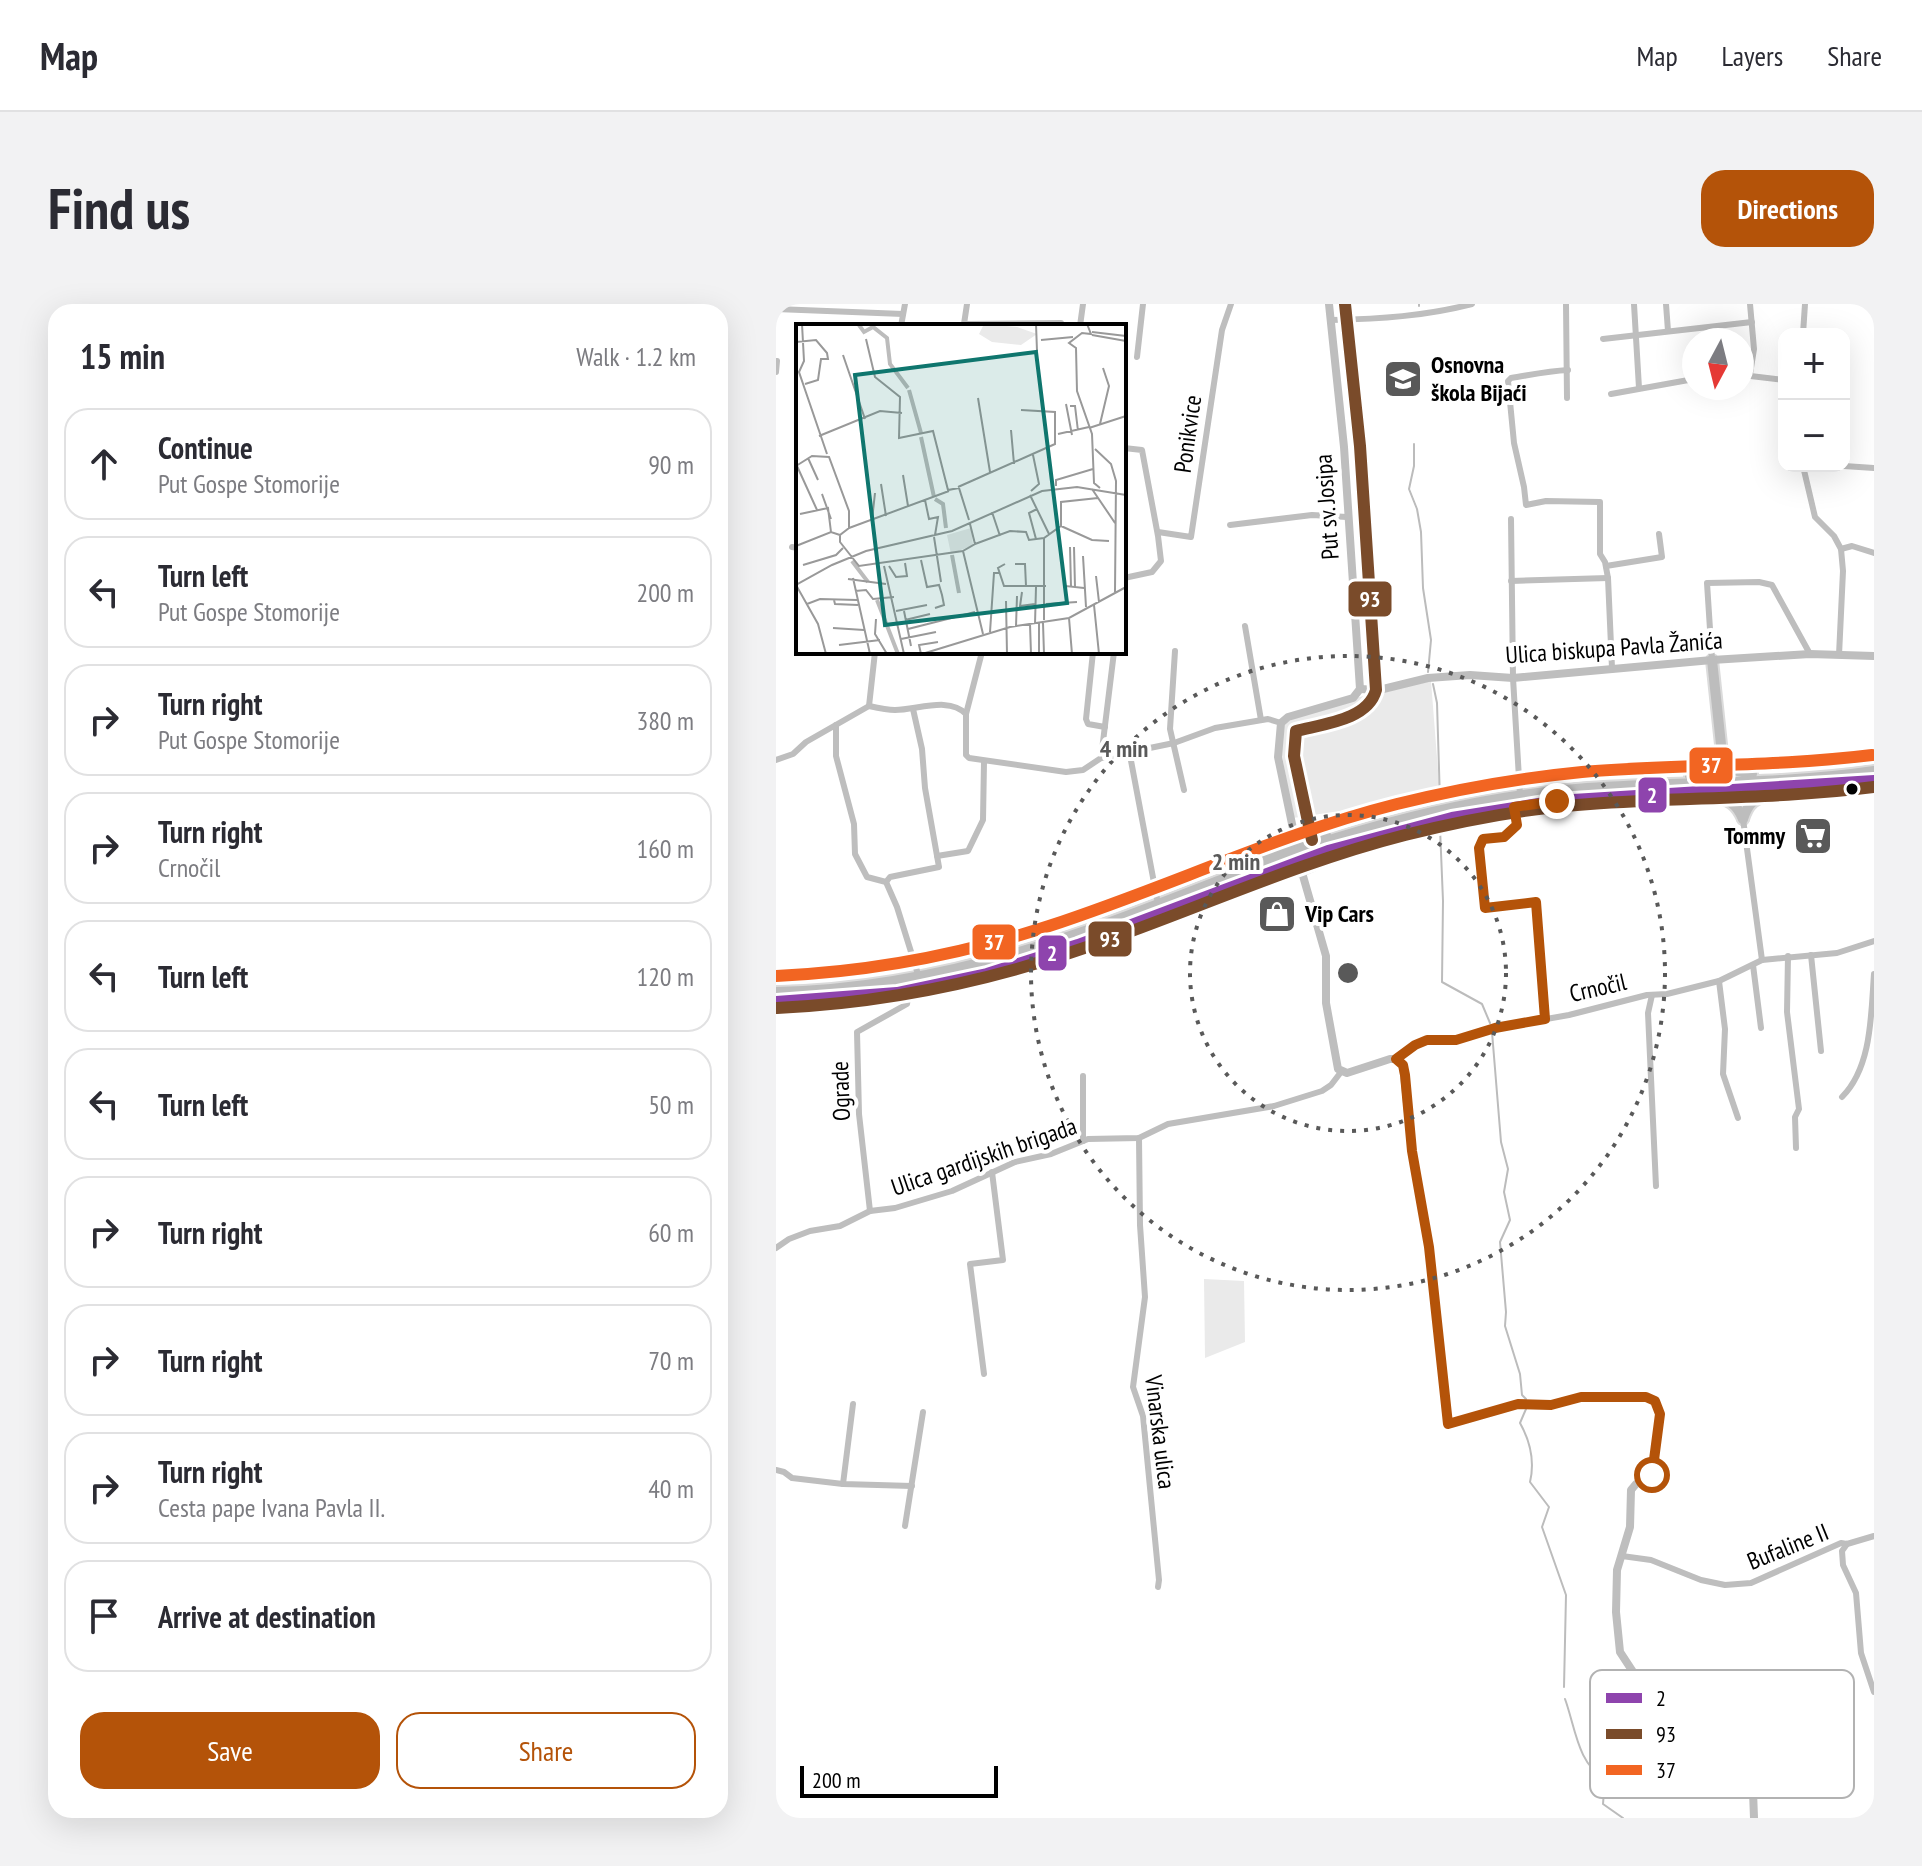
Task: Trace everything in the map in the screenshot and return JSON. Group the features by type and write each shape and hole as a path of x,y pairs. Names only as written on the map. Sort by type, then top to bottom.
{"main road":[{"path":"1712,660 1722,754 1739,773 1774,774 1782,778"},
{"path":"1678,782 1712,770 1722,754"},
{"path":"776,992 842,989 948,971 1044,945 1336,838 1408,818 1520,795 1585,788 1874,771"},
{"path":"776,1002 897,993 987,974 1078,945 1328,851 1452,818 1557,801 1874,781"},
{"path":"1692,793 1704,798 1724,798 1732,803 1743,819 1751,803 1760,796 1784,794 1794,788"},
{"path":"1223,879 1240,866 1296,843 1321,835 1336,838"},
{"path":"1265,873 1282,874 1301,869 1321,860 1328,851"}],"street":[{"path":"901,324 905,304"},
{"path":"964,324 967,304"},
{"path":"1080,324 1083,304"},
{"path":"1137,357 1143,304"},
{"name":"Ponikvice","path":"1158,532 1191,537 1222,330 1231,304"},
{"name":"Put sv. Josipa","path":"1329,304 1344,447 1360,689"},
{"path":"1332,320 1384,319 1438,313 1472,304"},
{"path":"1566,304 1567,398"},
{"path":"1634,304 1639,388"},
{"path":"1666,304 1668,331"},
{"path":"1750,304 1752,328"},
{"path":"1803,328 1805,304"},
{"path":"776,309 903,314"},
{"path":"1603,339 1752,322"},
{"path":"1012,324 1061,324"},
{"path":"776,372 777,361"},
{"path":"1568,370 1538,372 1508,381 1517,461 1526,505 1546,501 1600,502 1600,554 1608,578 1607,611 1612,668"},
{"path":"1754,376 1778,379"},
{"path":"1611,394 1682,381"},
{"path":"1126,448 1142,450 1161,561 1152,572 1126,578"},
{"path":"1850,466 1874,468"},
{"path":"1804,472 1815,517 1834,536 1841,549 1843,571 1839,655"},
{"path":"1230,525 1312,515 1347,517"},
{"path":"1511,519 1513,678 1520,795"},
{"path":"1606,566 1662,557 1659,534"},
{"path":"1841,549 1852,546 1874,553"},
{"path":"1511,581 1608,578"},
{"path":"1712,660 1707,583 1759,582 1772,585 1810,654"},
{"path":"1245,626 1261,720"},
{"path":"1175,651 1170,729 1184,790"},
{"path":"869,706 875,654"},
{"path":"981,654 966,714 966,755 984,762 1066,772 1083,770 1101,758 1174,743 1215,728 1261,720 1281,723"},
{"path":"1093,654 1086,719 1088,724 1105,727"},
{"path":"1101,758 1114,654"},
{"name":"Ulica biskupa Pavla Žanića","path":"1360,689 1373,691 1428,678 1470,675 1513,678 1810,654 1874,656"},
{"path":"1296,843 1278,757 1281,723 1288,717 1353,698 1360,689"},
{"path":"776,760 793,754 806,742 869,706 892,710 943,705 966,714"},
{"path":"886,882 890,877 939,867 913,709"},
{"path":"836,725 836,756 854,824 855,854 867,877 886,882"},
{"path":"1129,750 1158,904"},
{"path":"937,856 968,851 983,820 984,762"},
{"path":"1514,807 1517,825 1504,837 1483,839 1479,848 1485,908 1536,902 1545,1019"},
{"path":"1743,819 1762,960 1837,953 1874,941"},
{"path":"1301,869 1326,956 1326,1003 1336,1064 1341,1072 1347,1073 1396,1059 1403,1065 1412,1151 1429,1247 1448,1424 1518,1404 1551,1405 1581,1397 1646,1397 1655,1401 1660,1414 1652,1475 1631,1490 1630,1527 1615,1582 1620,1652 1632,1670"},
{"path":"886,882 917,971"},
{"path":"1811,955 1821,1051"},
{"path":"1788,956 1787,1012 1799,1109 1795,1117 1796,1148"},
{"name":"Crnočil","path":"1396,1059 1427,1040 1456,1040 1495,1028 1719,981 1762,960"},
{"path":"1753,965 1761,1028"},
{"path":"1842,1097 1853,1086 1865,1051 1874,1006 1874,974"},
{"path":"1719,981 1725,1029 1723,1074 1738,1118"},
{"path":"1652,995 1648,1013 1656,1186"},
{"name":"Ograde","path":"870,1211 859,1114 857,1032 907,1004 908,998"},
{"name":"Ulica gardijskih brigada","path":"776,1248 810,1231 840,1226 870,1211 895,1208 952,1191 1015,1162 1051,1154 1083,1141 1139,1138 1168,1124 1274,1106 1322,1091 1341,1072"},
{"path":"1083,1076 1083,1141"},
{"name":"Vinarska ulica","path":"1139,1138 1145,1297 1133,1387 1143,1416 1158,1587"},
{"path":"984,1374 970,1264 1003,1260 992,1172"},
{"path":"843,1484 853,1404"},
{"path":"905,1526 923,1412"},
{"path":"776,1470 792,1478 843,1484 912,1486"},
{"name":"Bufaline II","path":"1622,1556 1651,1560 1701,1580 1725,1585 1751,1583 1841,1543 1874,1536"},
{"path":"1847,1544 1842,1551 1843,1565 1856,1593 1861,1653 1874,1692"},
{"path":"1753,1798 1754,1818"}],"shaded area":[{"path":"1431,681 1440,796 1293,818 1280,744 1282,726 1332,704"},
{"path":"1204,1279 1244,1281 1245,1342 1205,1358"}],"waterway":[{"path":"1871,304 1874,309"},
{"path":"1414,444 1414,466 1409,489 1421,532 1423,588 1431,640 1428,672"},
{"path":"1433,684 1437,703 1440,801"},
{"path":"1440,828 1442,982 1482,1004 1490,1023"},
{"path":"1492,1032 1501,1142 1508,1169 1504,1192 1510,1220 1500,1242 1505,1326 1520,1374 1522,1395 1526,1399"},
{"path":"1526,1409 1520,1423 1531,1451 1530,1482 1549,1507 1542,1527 1566,1595 1564,1687"},
{"path":"1565,1699 1583,1755 1590,1765"},
{"path":"1603,1798 1603,1804 1623,1818"}],"transit line":[{"name":"93","path":"1312,840 1294,756 1296,731 1354,714 1364,708 1376,690 1360,446 1345,304"},
{"name":"37","path":"776,976 880,966 948,954 1016,936 1093,911 1309,830 1443,794 1582,772 1800,762 1872,755"},
{"name":"2","path":"776,1002 897,993 987,974 1078,945 1328,851 1452,818 1557,801 1874,781"},
{"name":"93","path":"777,1008 899,995 1018,969 1096,944 1326,858 1405,835 1473,820 1566,806 1803,794 1874,787"}],"place":[{"name":"Osnovna škola Bijaći","path":"1403,379"},
{"name":"Tommy","path":"1813,836"},
{"name":"Vip Cars","path":"1277,914"}],"route":[{"path":"1557,801 1514,807 1517,825 1504,837 1483,839 1479,848 1485,908 1536,902 1545,1019 1495,1028 1456,1040 1427,1040 1396,1059 1403,1065 1405,1075 1412,1151 1439,1328 1448,1424 1518,1404 1551,1405 1581,1397 1646,1397 1655,1401 1660,1414 1652,1475"}]}
